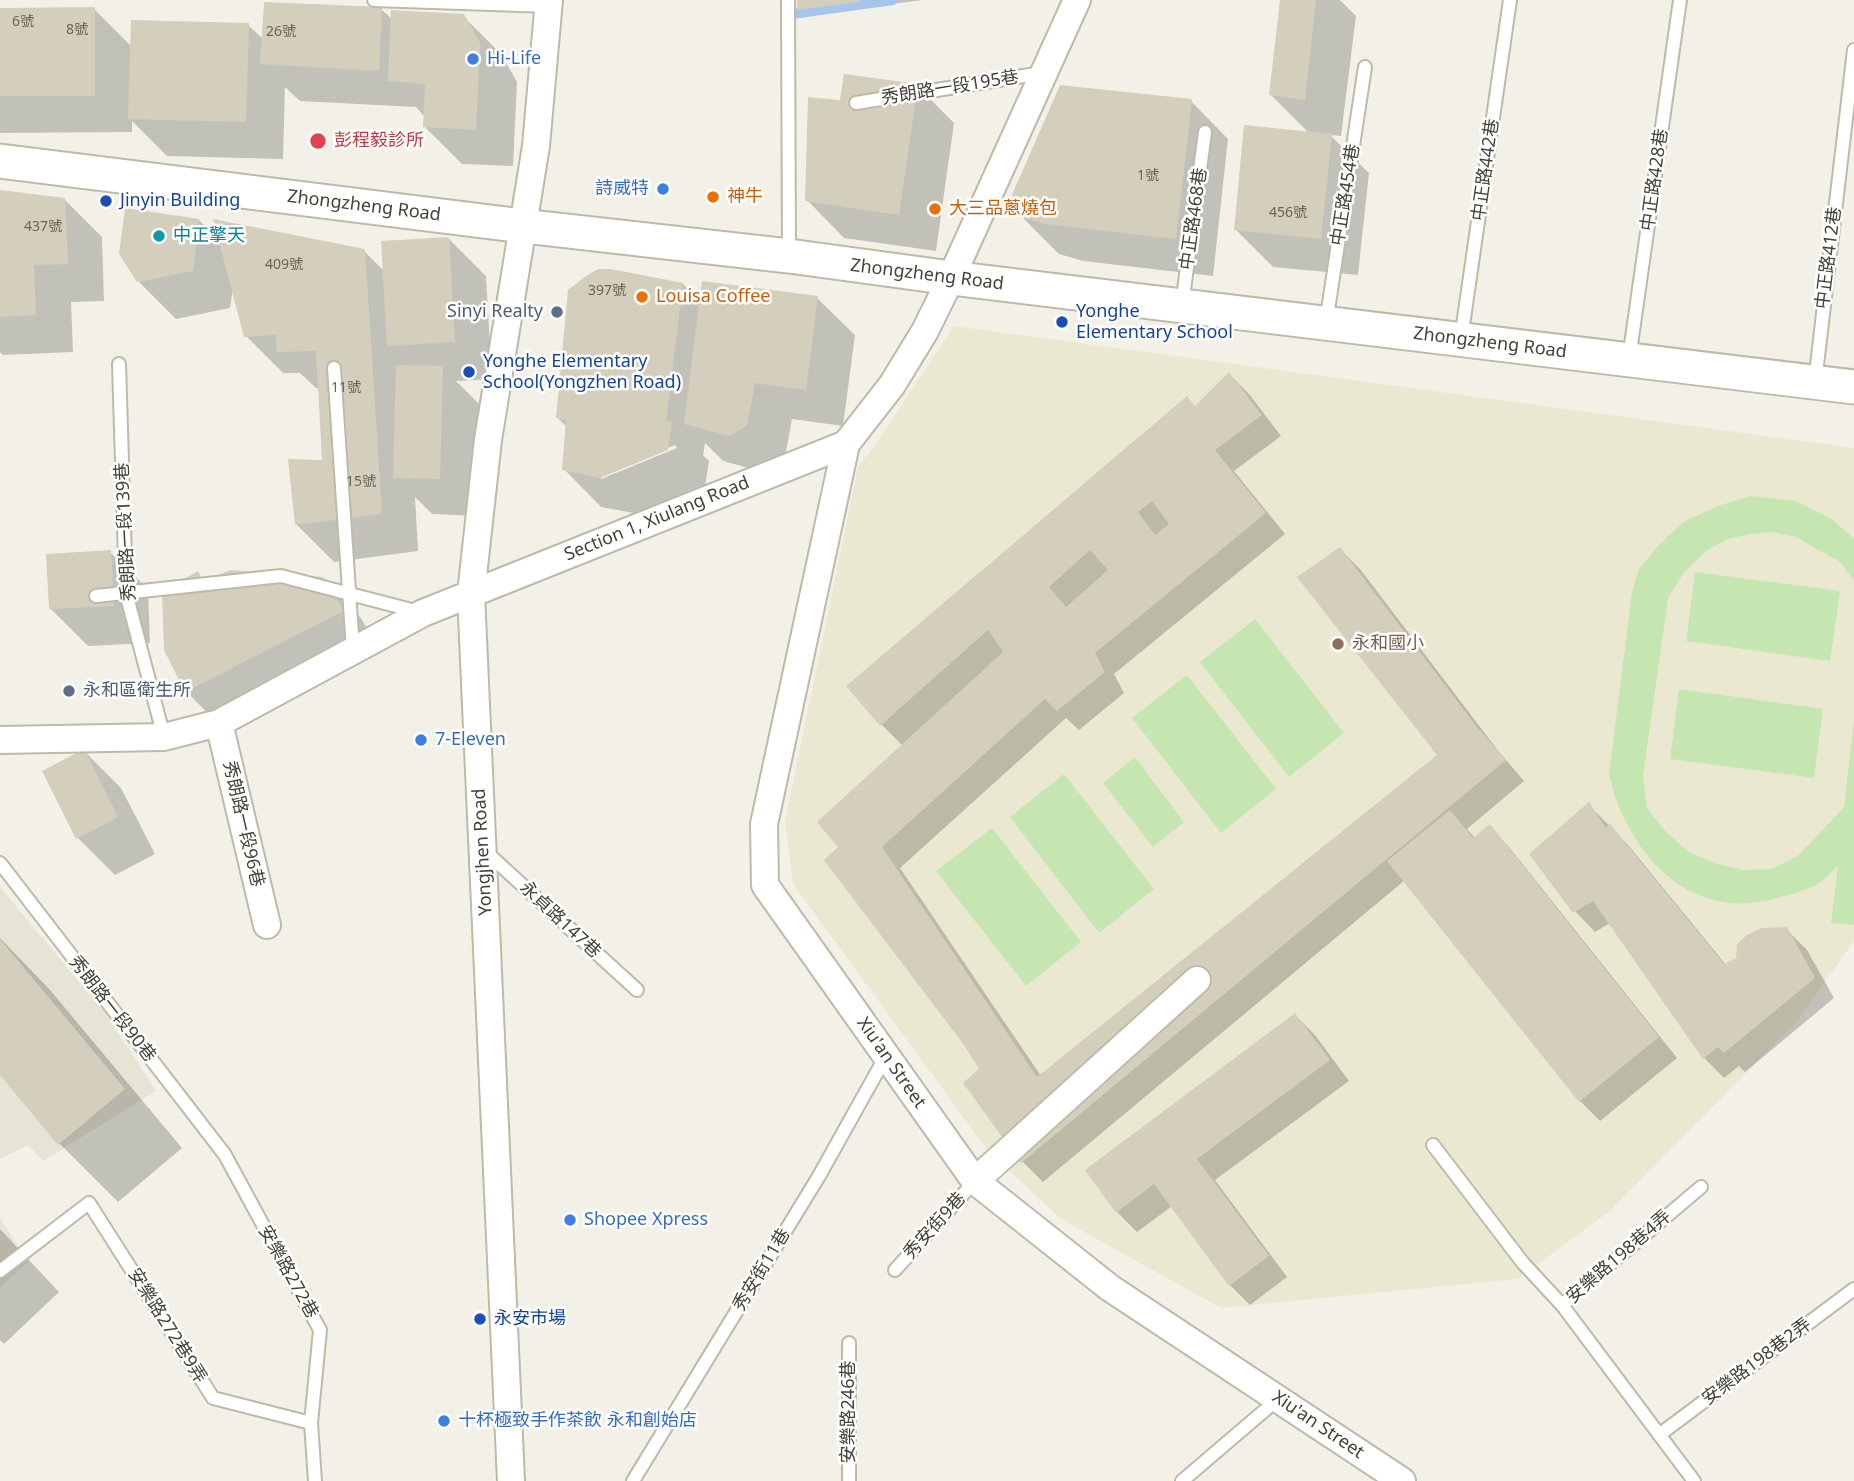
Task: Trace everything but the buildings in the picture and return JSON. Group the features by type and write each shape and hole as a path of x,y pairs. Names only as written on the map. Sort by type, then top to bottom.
{"street":[{"path":"846,444 892,385 925,331 1077,0"},
{"name":"Yongjhen Road","path":"510,1481 471,594 488,440 536,146 549,3"},
{"name":"Zhongzheng Road","path":"0,161 1854,387"},
{"name":"Section 1, Xiulang Road","path":"0,740 164,737 219,723 423,613 846,444"},
{"name":"Xiu'an Street","path":"846,444 764,824 765,885 975,1181 1110,1288 1402,1481"},
{"name":"秀朗路一段96巷","path":"219,723 267,925"},
{"path":"975,1181 1196,979"}],"lane":[{"path":"374,0 549,3"},
{"path":"788,0 789,256"},
{"name":"中正路442巷","path":"1461,339 1510,0"},
{"name":"中正路428巷","path":"1629,360 1680,0"},
{"name":"中正路412巷","path":"1815,382 1854,50"},
{"name":"中正路454巷","path":"1326,323 1365,67"},
{"name":"秀朗路一段195巷","path":"856,103 1044,73"},
{"name":"中正路468巷","path":"1182,306 1205,132"},
{"name":"秀朗路一段139巷","path":"119,364 126,593 164,737"},
{"path":"334,368 353,650"},
{"path":"96,596 281,576 423,613"},
{"name":"永貞路147巷","path":"483,849 637,990"},
{"name":"秀朗路一段90巷","path":"0,863 225,1155"},
{"name":"秀安街11巷","path":"633,1481 819,1176 886,1056"},
{"path":"1433,1145 1523,1263 1562,1305"},
{"name":"安樂路272巷","path":"225,1155 320,1329 311,1423 315,1481"},
{"name":"秀安街9巷","path":"895,1270 975,1181"},
{"name":"安樂路198巷4弄","path":"1694,1481 1562,1305 1701,1186"},
{"name":"安樂路272巷9弄","path":"0,1271 89,1203 213,1398 311,1423"},
{"name":"安樂路198巷2弄","path":"1659,1435 1854,1289"},
{"name":"安樂路246巷","path":"849,1343 849,1481"},
{"path":"1182,1481 1279,1399"}],"shaded area":[{"name":"永和國小","path":"954,326 1854,448 1854,941 1796,1022 1610,1211 1518,1279 1221,1308 1061,1219 988,1151 793,884 785,821 858,467"},
{"path":"0,887 105,1013 156,1091 43,1161 28,1145 0,1159"},
{"path":"0,1218 28,1262 0,1287"}],"green space":[{"path":"1750,496 1796,501 1832,519 1854,539 1854,581 1840,562 1796,537 1772,532 1728,539 1706,551 1684,572 1668,598 1643,776 1647,808 1666,832 1689,852 1718,864 1743,870 1772,869 1799,855 1844,807 1854,720 1854,925 1831,923 1838,866 1823,880 1807,889 1749,903 1724,902 1701,896 1680,885 1661,870 1644,851 1618,805 1609,774 1632,592 1639,569 1682,523 1715,507"},
{"path":"1695,572 1840,591 1830,661 1686,641"},
{"path":"1255,619 1344,733 1289,777 1200,662"},
{"path":"1187,675 1276,789 1221,833 1132,718"},
{"path":"1679,689 1823,709 1814,778 1670,759"},
{"path":"1135,757 1184,822 1153,847 1103,783"},
{"path":"1064,774 1154,889 1099,933 1010,817"},
{"path":"992,828 1081,942 1026,986 936,871"}],"waterway":[{"path":"792,14 893,0"}],"place":[{"name":"Hi-Life","path":"473,59"},
{"name":"彭程毅診所","path":"318,141"},
{"name":"詩威特","path":"663,189"},
{"name":"神牛","path":"713,197"},
{"name":"Jinyin Building","path":"106,201"},
{"name":"大三品蔥燒包","path":"935,209"},
{"name":"中正擎天","path":"159,236"},
{"name":"Louisa Coffee","path":"642,297"},
{"name":"Sinyi Realty","path":"557,312"},
{"name":"Yonghe Elementary School","path":"1062,322"},
{"name":"Yonghe Elementary School(Yongzhen Road)","path":"469,372"},
{"name":"永和國小","path":"1338,644"},
{"name":"永和區衛生所","path":"69,691"},
{"name":"7-Eleven","path":"421,740"},
{"name":"Shopee Xpress","path":"570,1220"},
{"name":"永安市場","path":"480,1319"},
{"name":"十杯極致手作茶飲 永和創始店","path":"444,1421"}]}
